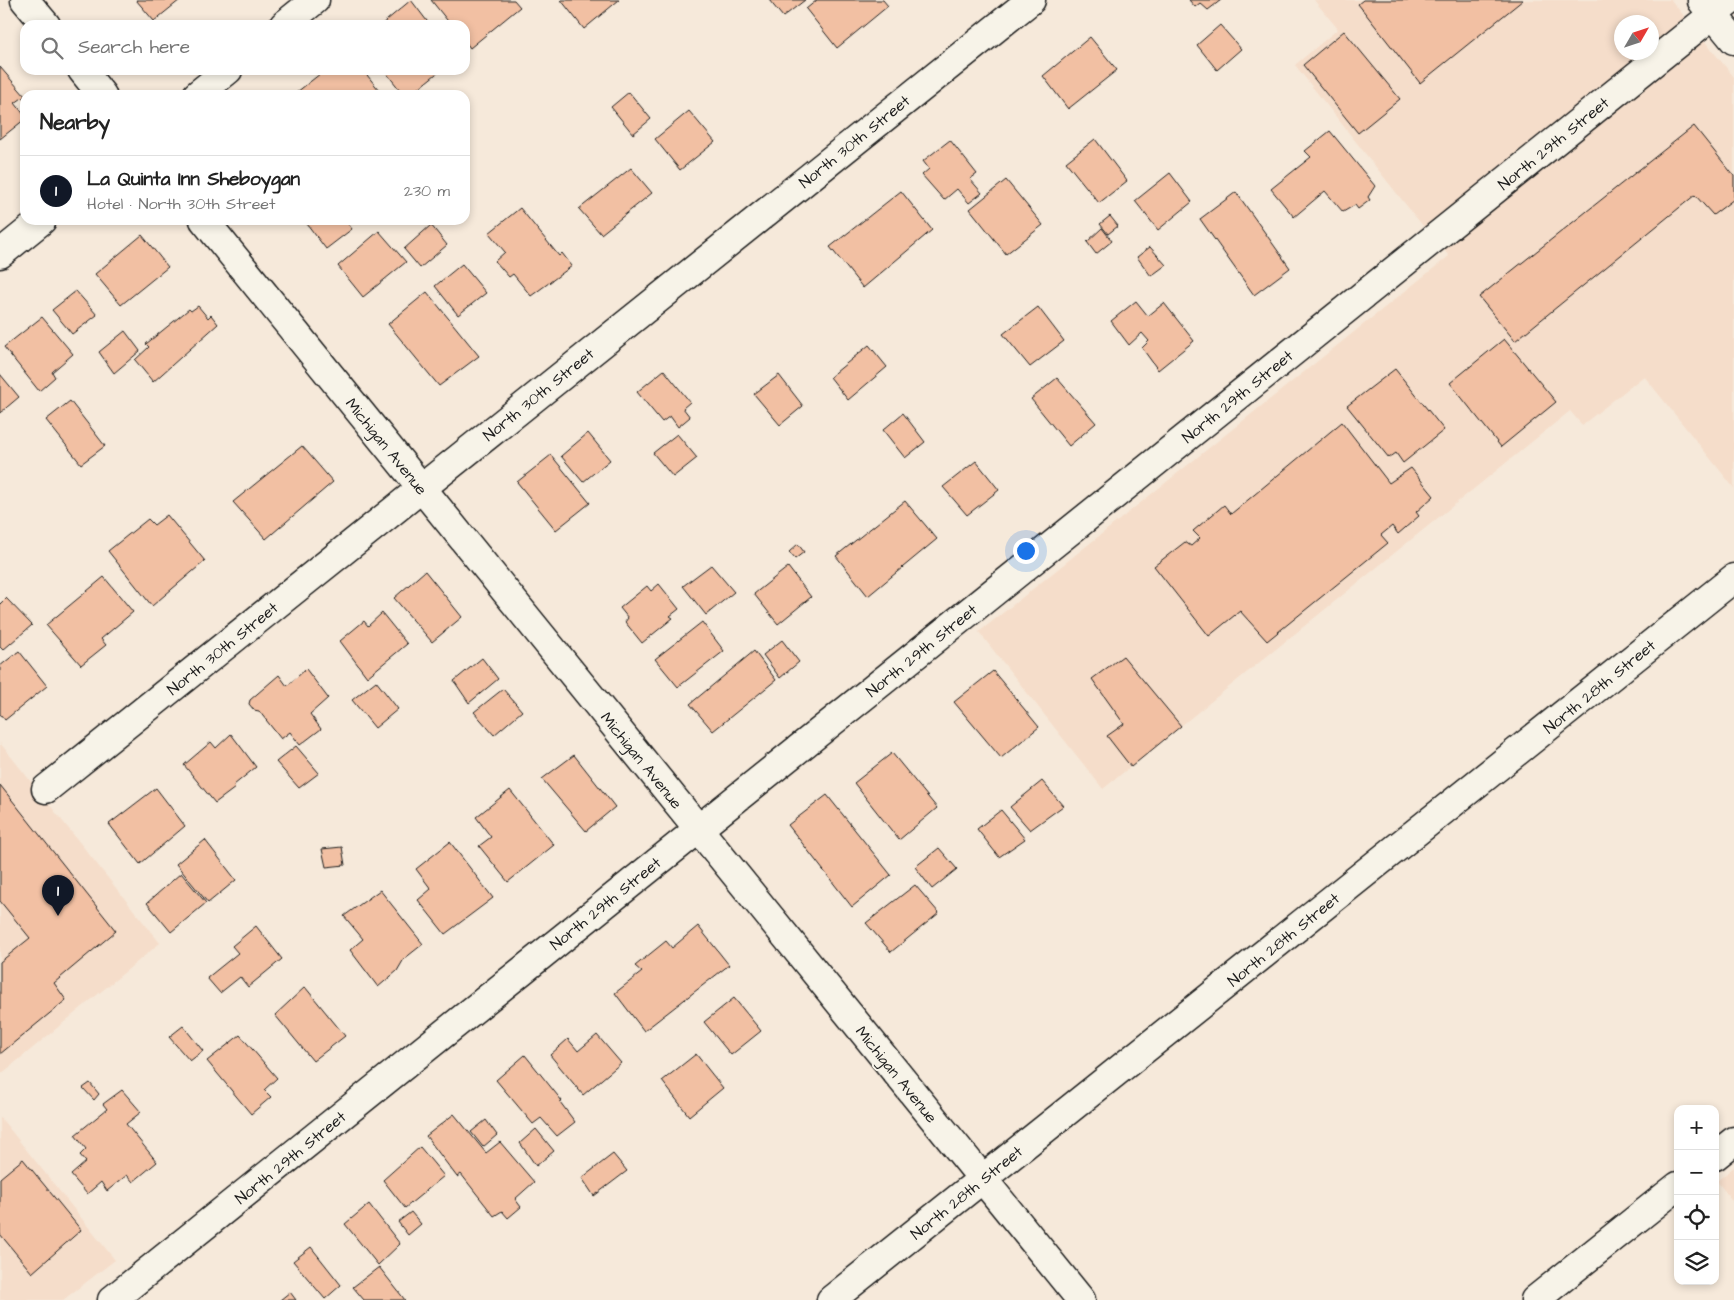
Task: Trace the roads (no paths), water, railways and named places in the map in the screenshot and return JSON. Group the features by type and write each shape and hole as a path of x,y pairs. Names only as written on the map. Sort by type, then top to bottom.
{"street":[{"path":"25,0 42,20"},
{"path":"290,20 315,0"},
{"name":"North 30th Street","path":"46,789 1030,0"},
{"path":"1715,5 1734,40"},
{"name":"North 29th Street","path":"112,1300 1715,5"},
{"path":"86,75 98,90"},
{"path":"203,90 222,75"},
{"path":"0,254 36,225"},
{"name":"Michigan Avenue","path":"208,225 1080,1300"},
{"name":"North 28th Street","path":"831,1300 1734,578"},
{"path":"1719,1153 1734,1141"},
{"path":"1535,1300 1674,1189"}],"place":[{"name":"La Quinta Inn Sheboygan","path":"58,916"}]}
